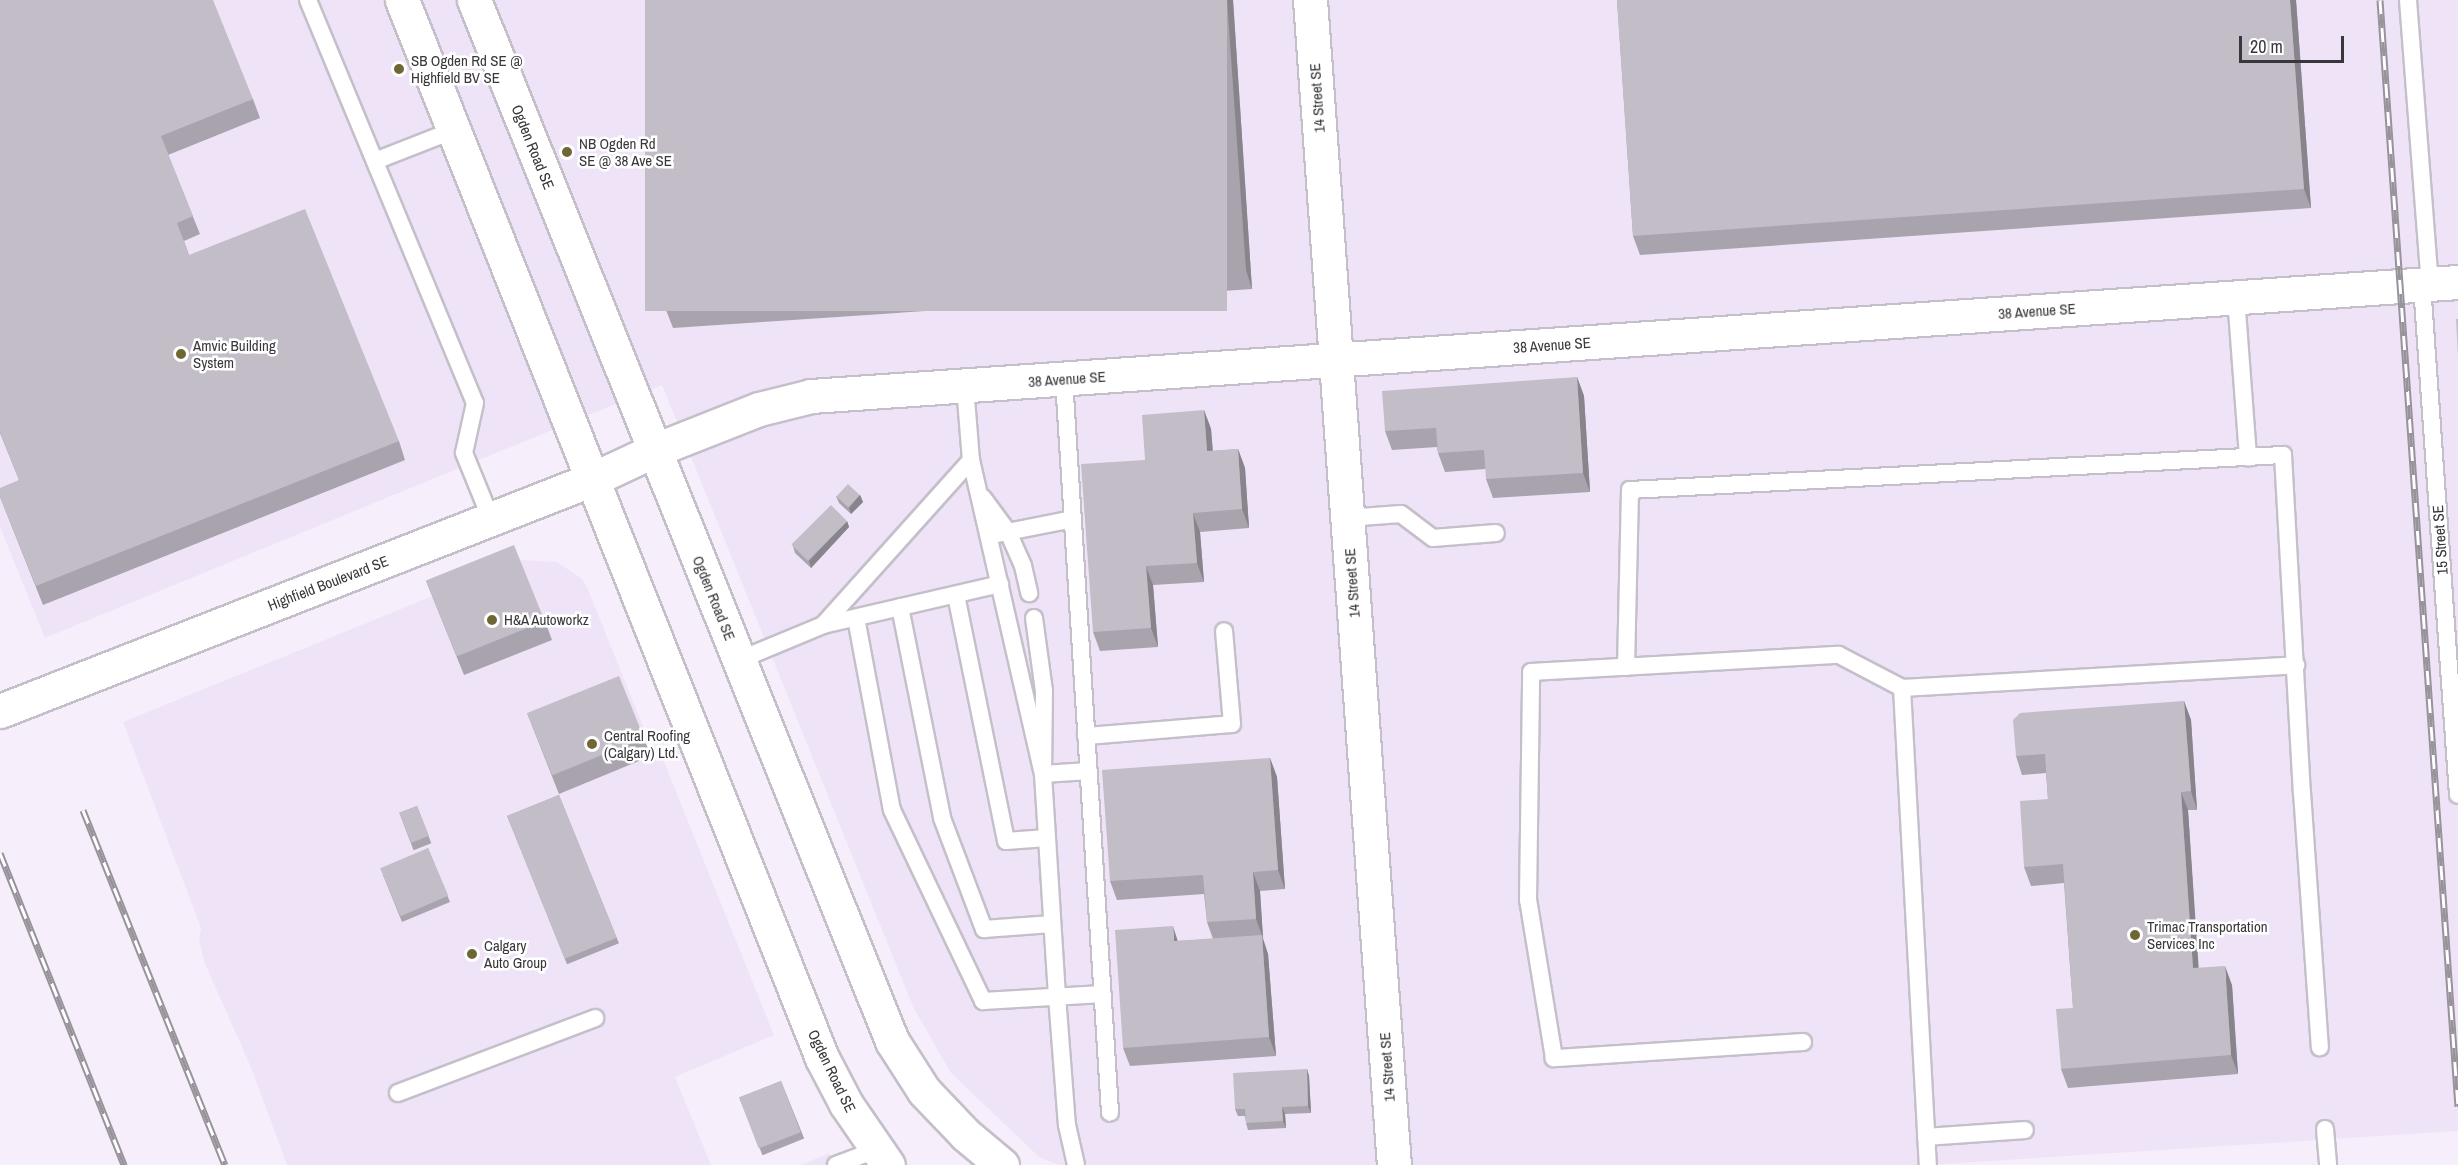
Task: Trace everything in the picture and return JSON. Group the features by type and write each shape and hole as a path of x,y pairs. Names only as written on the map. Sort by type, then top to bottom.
{"street":[{"name":"Ogden Road SE","path":"402,0 822,1058 846,1104 882,1158"},
{"name":"Ogden Road SE","path":"474,0 891,1041 924,1091 966,1135 1002,1165"},
{"name":"14 Street SE","path":"1310,0 1394,1165"},
{"name":"38 Avenue SE","path":"655,450 759,409 811,396 2437,284"},
{"name":"Highfield Boulevard SE","path":"0,711 593,479 655,450"}],"lane":[{"path":"308,0 475,403 464,453 491,519"},
{"name":"15 Street SE","path":"2408,0 2437,284 2458,795"},
{"path":"375,161 454,130"},
{"path":"2236,297 2247,458"},
{"path":"1064,379 1110,1113"},
{"path":"964,386 971,460 1043,774"},
{"path":"1626,667 1630,490 2283,455 2320,1047"},
{"path":"823,625 971,460"},
{"path":"978,490 1008,532 1023,566 1029,593"},
{"path":"1347,518 1401,514 1433,538 1496,533"},
{"path":"989,536 1073,519"},
{"path":"739,660 823,625 1000,584"},
{"path":"956,594 1006,841 1047,838"},
{"path":"900,607 942,818 984,929 1052,924"},
{"path":"856,618 892,810 983,1001 1103,994"},
{"path":"1035,618 1044,691 1043,774 1056,996 1067,1125 1076,1165"},
{"path":"1086,736 1232,724 1224,631"},
{"path":"1803,1042 1554,1058 1528,900 1531,672 1839,655 1902,688 2295,665"},
{"path":"1902,688 1928,1165"},
{"path":"1043,774 1089,771"},
{"path":"398,1093 595,1018"},
{"path":"2325,1129 2328,1165"},
{"path":"1926,1137 2025,1130"},
{"path":"836,1165 882,1158"}],"shaded area":[{"path":"0,0 2458,0 2458,1131 1927,1165 1059,1165 1039,1157 951,1073 914,1009 662,385 45,638 0,527"},
{"path":"521,560 557,562 582,579 587,587 655,756 661,754 774,1035 675,1077 711,1165 287,1165 250,1065 205,964 199,940 201,928 123,722"},
{"path":"829,1153 834,1165 801,1165"}],"building":[{"name":"Amvic Building System","path":"0,0 213,0 253,99 161,136 193,216 177,223 189,255 305,209 399,441 36,586 0,497 0,488 19,480 0,432"},
{"path":"645,0 1227,0 1227,311 645,311"},
{"path":"1617,0 2290,0 2304,189 1633,236"},
{"path":"2456,319 2458,319 2458,356"},
{"path":"1577,377 1583,473 1486,479 1484,450 1438,453 1436,428 1385,431 1382,391"},
{"path":"1204,410 1207,451 1238,449 1242,509 1193,513 1197,563 1146,566 1151,628 1093,632 1081,464 1145,460 1142,415"},
{"path":"848,484 860,495 848,507 836,496"},
{"path":"831,505 847,521 808,561 791,545"},
{"name":"H&A Autoworkz","path":"514,545 545,621 457,657 426,581"},
{"name":"Central Roofing (Calgary) Ltd.","path":"619,676 644,738 552,775 527,713"},
{"name":"Trimac Transportation Services Inc","path":"2184,701 2191,791 2181,792 2193,968 2225,966 2231,1055 2061,1069 2056,1009 2073,1008 2063,864 2024,867 2020,801 2048,799 2045,754 2016,756 2013,720 2020,713"},
{"path":"1270,758 1278,870 1253,872 1256,919 1207,922 1203,875 1110,881 1102,770"},
{"path":"559,795 617,938 565,959 507,816"},
{"path":"417,806 429,836 411,843 399,813"},
{"path":"428,848 448,896 400,916 380,868"},
{"path":"1173,926 1174,941 1262,935 1269,1037 1123,1048 1115,930"},
{"path":"1307,1069 1308,1106 1282,1107 1283,1121 1246,1123 1245,1109 1235,1109 1233,1073"},
{"path":"781,1081 801,1132 759,1148 739,1097"}],"railway":[{"path":"2380,0 2458,1106"},
{"path":"83,810 225,1165"},
{"path":"0,853 124,1165"}],"place":[{"name":"SB Ogden Rd SE @ Highfield BV SE","path":"399,69"},
{"name":"NB Ogden Rd SE @ 38 Ave SE","path":"567,152"},
{"name":"Amvic Building System","path":"181,354"},
{"name":"H&A Autoworkz","path":"492,620"},
{"name":"Central Roofing (Calgary) Ltd.","path":"592,744"},
{"name":"Trimac Transportation Services Inc","path":"2135,935"},
{"name":"Calgary Auto Group","path":"472,954"}]}
